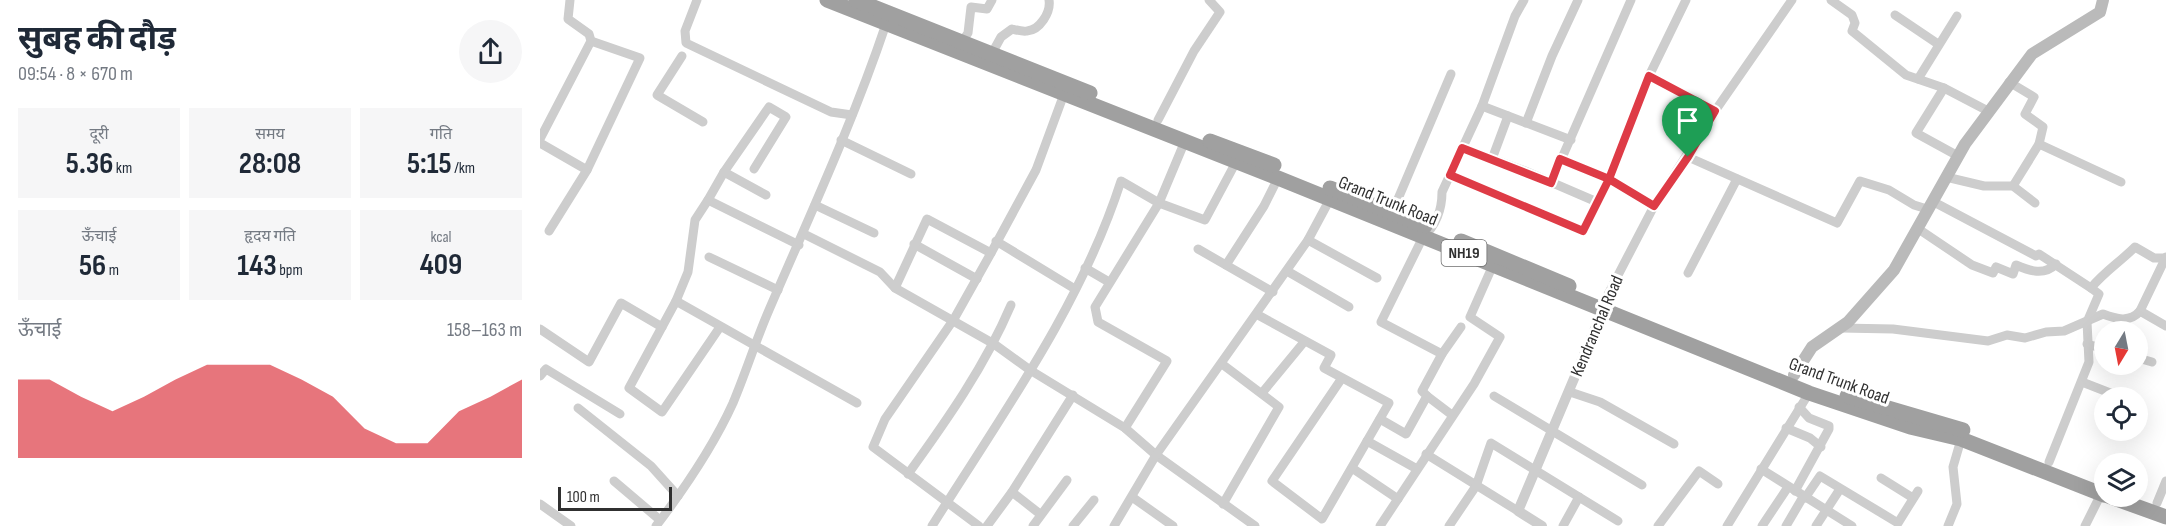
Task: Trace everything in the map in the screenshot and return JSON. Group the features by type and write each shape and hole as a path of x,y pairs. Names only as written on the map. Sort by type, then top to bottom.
{"highway":[{"name":"Grand Trunk Road","path":"827,0 886,24 1158,120 1392,213 1493,265 1603,307 1809,393 1900,424 1962,434 2094,488"},
{"name":"Grand Trunk Road","path":"856,0 956,40 989,59 1064,94 1330,199 1551,277 1603,307 1711,342 1835,392 2049,462 2094,487"},
{"name":"Grand Trunk Road","path":"2141,507 2166,517"}],"main road":[{"path":"1794,375 1812,347 1841,328 1894,270 1958,156 2009,82 2032,54 2100,12 2103,0"}],"street":[{"path":"570,0 568,19 589,34 591,40 540,141 587,170"},
{"path":"697,0 684,31 686,43 831,112 852,115"},
{"path":"956,40 963,40 968,33 971,7 987,9 992,0"},
{"path":"989,59 1001,37 1012,29 1029,31 1041,24 1050,6 1049,0"},
{"path":"1158,120 1194,51 1220,12 1209,0"},
{"path":"1442,354 1381,322 1427,233 1450,175 1482,106 1512,25 1524,0"},
{"path":"1526,123 1552,56 1578,0"},
{"path":"1551,183 1631,0"},
{"path":"1450,175 1583,231 1609,179 1649,76 1686,0"},
{"name":"Kendranchal Road","path":"1518,511 1570,392 1603,307 1654,206 1688,157 1715,111 1792,0"},
{"path":"1831,0 1852,15 1856,22 1852,31 1906,75 1944,87 1988,111"},
{"path":"1896,15 1938,44"},
{"path":"1918,79 1938,44 1958,16"},
{"path":"614,481 658,523 704,456 732,405 778,290 804,234 865,87 886,24"},
{"path":"549,231 587,170 640,58 591,40"},
{"path":"682,56 657,95 703,122"},
{"path":"1392,213 1451,74"},
{"path":"1649,76 1715,111"},
{"path":"2009,82 2034,97 2025,114 2043,127 2039,144 2013,186"},
{"path":"1944,87 1916,133 1958,156"},
{"path":"979,526 873,447 885,419 954,319 992,253 996,241 1036,170 1064,94"},
{"path":"1482,106 1571,140"},
{"path":"720,327 662,412 629,388 676,301 688,272 695,220 724,172 769,107 786,117 754,169"},
{"path":"1492,159 1508,116"},
{"path":"841,141 911,174"},
{"path":"1125,428 1167,361 1098,322 1095,307 1159,203 1185,141"},
{"path":"2039,144 2121,182"},
{"path":"1462,148 1598,202"},
{"path":"1688,157 1837,223 1860,181 1889,190 1914,205 1930,205 2056,264 2091,288 2098,294 2087,322 2089,362 2049,462"},
{"path":"1560,159 1609,179 1654,206"},
{"path":"932,526 1030,370 1075,289 1109,220 1122,181 1159,203 1205,220 1236,162"},
{"path":"724,172 766,195"},
{"path":"1946,177 1984,186 2013,186 2035,203"},
{"path":"1226,265 1264,206 1278,178"},
{"path":"1688,273 1737,179"},
{"path":"1114,526 1156,455 1258,315 1308,240 1330,199"},
{"path":"708,200 799,245"},
{"path":"815,205 874,233"},
{"path":"895,288 927,219 992,253"},
{"path":"1917,228 1972,266 1993,273 1996,267 2013,274 2016,265 2032,271 2051,270 2056,264"},
{"path":"804,234 880,272 895,288 954,319 1030,370 1125,428 1156,455 1255,526"},
{"path":"1308,240 1377,278"},
{"path":"996,241 1075,289"},
{"path":"914,244 977,279"},
{"path":"1841,328 1893,329 1988,341 2007,335 2025,338 2046,332 2064,331 2103,314 2116,319 2130,319 2147,301 2166,258 2154,258 2135,247 2105,271 2091,288"},
{"path":"1198,249 1273,292"},
{"path":"709,257 778,290"},
{"path":"1380,526 1500,337 1470,317 1493,265"},
{"path":"1085,268 1109,282"},
{"path":"1287,271 1349,307"},
{"path":"676,301 857,403"},
{"path":"540,329 589,362 621,303 662,327"},
{"path":"908,474 944,425 994,344 1011,305"},
{"path":"2140,311 2166,326"},
{"path":"1258,315 1330,355 1324,368 1389,403 1322,519 1272,481 1342,378"},
{"path":"1452,415 1422,391 1442,354 1461,327"},
{"path":"1262,393 1304,342"},
{"path":"2087,344 2094,346"},
{"path":"2148,362 2152,363"},
{"path":"1222,364 1279,407 1223,504"},
{"path":"540,376 546,369 621,414"},
{"path":"2082,382 2094,387"},
{"path":"1570,392 1600,402 1674,444"},
{"path":"1726,526 1809,393"},
{"path":"987,526 1012,492 1073,395"},
{"path":"1380,419 1406,434 1427,396"},
{"path":"1494,396 1642,485"},
{"path":"1769,516 1786,526 1798,493 1829,426 1809,418 1799,407"},
{"path":"578,408 651,466 678,496"},
{"path":"1786,428 1810,438 1821,447"},
{"path":"1948,526 1957,504 1953,467 1962,434"},
{"path":"1367,441 1417,469"},
{"path":"1449,526 1476,486 1491,443 1618,521"},
{"path":"1426,454 1542,526"},
{"path":"1352,468 1398,500"},
{"path":"1761,469 1850,525"},
{"path":"1658,526 1699,471 1718,484"},
{"path":"1762,526 1769,516 1820,476 1898,523 1916,494 1881,478"},
{"path":"1033,526 1067,480"},
{"path":"2162,505 2166,481"},
{"path":"1816,526 1840,489"},
{"path":"1012,492 1041,514"},
{"path":"1132,497 1173,526"},
{"path":"1563,526 1579,497"},
{"path":"1073,526 1094,500"},
{"path":"540,504 571,526"},
{"path":"2085,526 2097,507"}],"route":[{"path":"1688,157 1654,206 1609,179 1583,231 1450,175 1462,148 1551,183 1560,159 1609,179 1649,76 1715,111 1688,157"}]}
